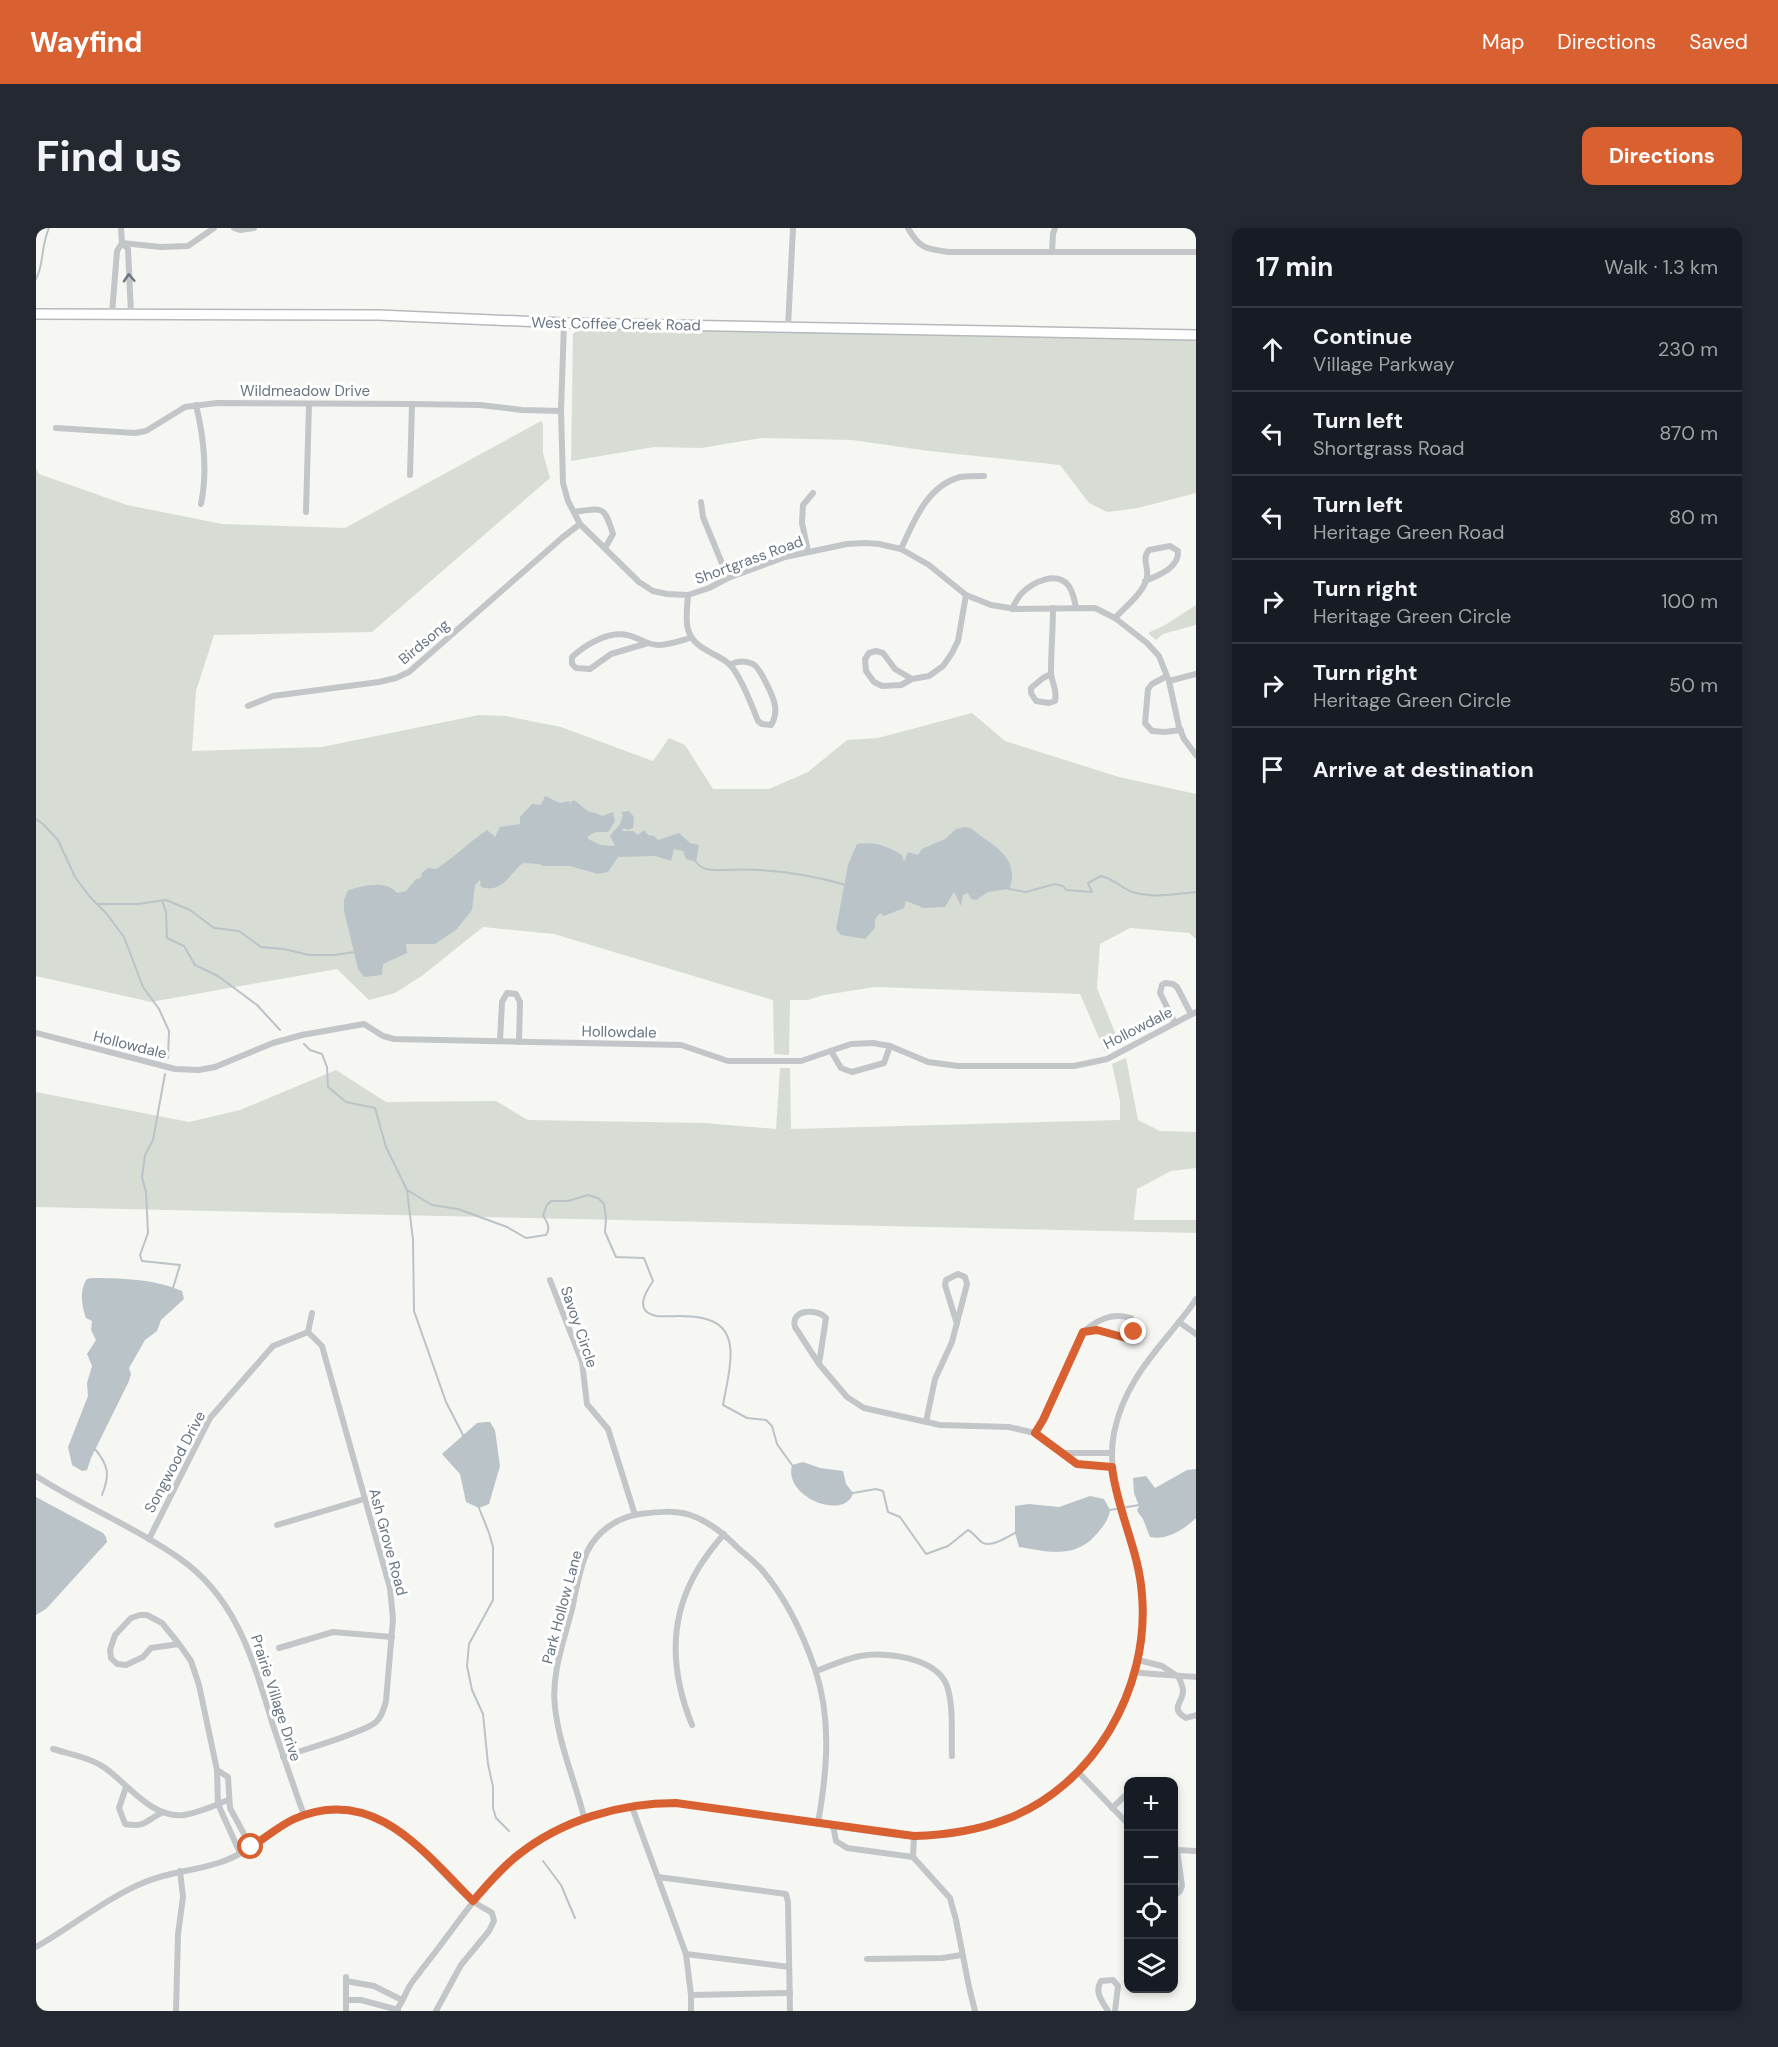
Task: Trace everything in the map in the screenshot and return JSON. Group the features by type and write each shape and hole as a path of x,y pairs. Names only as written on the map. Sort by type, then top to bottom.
{"street":[{"path":"112,314 117,251 122,243 121,228"},
{"path":"122,243 161,247 188,246 214,228"},
{"path":"234,228 247,230 254,228"},
{"path":"788,327 793,228"},
{"path":"908,228 916,242 932,250 948,252 1196,252"},
{"path":"1052,252 1055,228"},
{"path":"122,243 128,249 131,314"},
{"name":"West Coffee Creek Road","path":"36,314 378,315 564,323 1196,335"},
{"name":"Shortgrass Road","path":"564,323 561,411 563,483 568,501 580,524 639,582 653,591 688,595 785,557 847,544 865,543 901,549 929,565 966,595 991,605 1012,609 1095,608 1115,618 1147,643 1159,656 1168,679 1181,730 1196,756"},
{"name":"Wildmeadow Drive","path":"56,428 135,433 156,425 175,411 196,405 217,403 480,405 522,410 561,411"},
{"path":"306,512 309,404"},
{"path":"410,475 412,404"},
{"path":"196,405 205,459 205,487 201,504"},
{"path":"901,549 919,510 931,495 945,483 961,477 984,476"},
{"path":"808,551 802,523 803,505 813,493"},
{"path":"701,502 704,517 728,578"},
{"path":"574,512 596,509 606,514 613,534 605,548"},
{"name":"Birdsong","path":"248,706 273,696 379,682 409,672 554,544 580,524"},
{"path":"1115,618 1141,589 1145,580 1147,576 1145,559 1149,550 1170,546 1178,551 1174,565 1145,580"},
{"path":"1012,609 1025,590 1054,577 1068,584 1076,607"},
{"path":"688,595 687,614 690,638 701,648 734,668 758,721 771,725 775,717 775,705 760,672 755,665 742,661 730,665"},
{"path":"912,679 895,669 883,653 876,651 869,653 865,659 866,671 874,682 882,686 901,685 912,679 929,676 943,666 952,653 957,641 966,595"},
{"path":"1051,674 1031,688 1036,701 1049,703 1055,701 1056,693 1051,674 1053,608"},
{"path":"648,643 611,654 590,669 576,668 572,664 572,657 581,650 595,641 617,634 656,645 690,638"},
{"path":"1181,730 1152,731 1145,723 1148,689 1152,684 1168,679 1196,674"},
{"path":"1174,1023 1160,993 1165,983 1177,987 1193,1013"},
{"path":"500,1041 502,1002 507,993 516,994 520,1002 519,1042"},
{"name":"Hollowdale","path":"36,1033 175,1069 199,1070 215,1067 273,1043 302,1035 364,1024 383,1036 394,1039 681,1045 728,1060 801,1061 851,1044 873,1043 890,1046 928,1062 958,1066 1074,1066 1107,1059 1193,1013"},
{"path":"831,1051 841,1068 852,1072 884,1063 890,1046"},
{"path":"926,1422 934,1379 952,1342 957,1324 967,1284 965,1277 958,1274 946,1280 945,1285 957,1324"},
{"name":"Savoy Circle","path":"550,1280 582,1362 587,1404 608,1429 635,1515"},
{"path":"346,2000 370,2002 397,2011 411,1984 452,1933 473,1901 505,1866 543,1838 584,1817 655,1803 676,1803 914,1836 946,1835 979,1829 1006,1820 1037,1804 1064,1786 1097,1750 1121,1708 1138,1660 1143,1619 1140,1575 1135,1552 1116,1495 1112,1467 1118,1417 1131,1383 1196,1299"},
{"path":"819,1364 826,1318 819,1312 801,1313 795,1316 793,1321 795,1327 819,1364 847,1397 864,1408 926,1422 955,1426 1009,1427 1035,1433 1077,1464 1112,1467"},
{"path":"308,1332 312,1313"},
{"path":"1035,1433 1083,1332 1094,1323 1109,1317 1127,1317 1134,1321 1135,1325 1132,1335 1126,1338 1097,1330 1083,1332"},
{"path":"1179,1322 1196,1334"},
{"name":"Ash Grove Road","path":"283,1757 363,1729 376,1722 386,1701 392,1637 393,1604 390,1588 322,1346 308,1332"},
{"name":"Songwood Drive","path":"149,1539 210,1418 219,1406 273,1346 308,1332"},
{"path":"1062,1453 1112,1453"},
{"name":"Prairie Village Drive","path":"36,1476 179,1558 197,1572 214,1590 242,1632 304,1815"},
{"path":"277,1525 364,1499"},
{"name":"Park Hollow Lane","path":"584,1817 562,1743 554,1689 557,1666 587,1552 596,1538 608,1527 625,1517 670,1512 688,1514 724,1534 761,1570 795,1619 816,1671 824,1708 826,1766 818,1822"},
{"path":"692,1725 677,1676 675,1649 678,1622 691,1581 724,1534"},
{"path":"179,1644 151,1648 134,1663 126,1665 117,1664 111,1658 110,1650 115,1635 131,1618 147,1615 162,1623 179,1644 191,1661 199,1685 217,1770 218,1804 240,1853"},
{"path":"279,1648 333,1632 392,1637"},
{"path":"816,1671 861,1656 907,1658 923,1662 941,1674 947,1687 952,1756"},
{"path":"1138,1660 1162,1666 1176,1675 1183,1692 1178,1710 1186,1718 1196,1715"},
{"path":"1134,1671 1160,1676 1196,1677"},
{"path":"53,1749 95,1762 163,1812 176,1816 186,1815 228,1800"},
{"path":"217,1770 228,1777 228,1800 251,1847"},
{"path":"1078,1772 1124,1820"},
{"path":"126,1787 119,1808 125,1824 134,1826 146,1824 163,1812"},
{"path":"1112,1808 1124,1797"},
{"path":"632,1807 686,1954 691,2011"},
{"path":"36,1947 144,1882 223,1861 304,1815 339,1809 358,1812 379,1818 404,1833 473,1901 492,1913 494,1921 489,1931 461,1965 436,2011"},
{"path":"224,1821 234,1816"},
{"path":"833,1825 836,1841 847,1848 913,1857 950,1898 975,2011"},
{"path":"913,1857 914,1836"},
{"path":"1178,1852 1196,1851"},
{"path":"1178,1867 1182,1886 1178,1893"},
{"path":"176,2011 178,1934 183,1897 180,1871"},
{"path":"658,1877 786,1894 789,1902 790,2011"},
{"path":"686,1954 789,1967"},
{"path":"867,1959 942,1958 962,1955"},
{"path":"346,2011 346,1979 374,1986 402,2000"},
{"path":"1108,2011 1098,1994 1101,1981 1107,1980 1113,1980 1118,1986 1119,1995 1115,2011"},
{"path":"370,2002 374,1986"},
{"path":"691,1995 790,1993"}],"shaded area":[{"path":"582,327 1196,340 1196,493 1138,508 1107,512 1089,503 1060,465 852,440 761,438 701,448 654,447 571,461 573,334"},
{"path":"541,421 543,424 543,453 550,478 372,632 214,635 196,691 192,751 322,747 479,715 506,716 561,727 653,761 669,738 685,745 713,789 769,789 808,772 847,740 878,738 972,713 1005,741 1119,777 1196,794 1196,939 1189,933 1130,928 1100,944 1097,988 1120,1045 1105,1052 1080,994 875,987 824,995 808,1000 790,1000 789,1055 774,1054 773,1000 554,934 483,927 423,975 395,993 369,1000 337,969 151,1002 36,976 36,469 39,474 127,505 222,524 345,528"},
{"path":"1196,605 1196,625 1163,634 1156,640 1148,633 1165,625"},
{"path":"545,796 560,803 570,801 569,805 573,800 587,810 602,816 613,812 615,821 608,832 596,832 588,836 588,839 601,845 615,846 610,836 620,824 623,815 621,812 629,811 634,817 633,828 628,830 624,828 622,831 633,831 638,835 644,830 658,840 679,833 690,843 699,845 696,862 686,859 683,851 674,849 671,861 655,856 618,857 608,872 598,874 570,866 523,863 505,882 494,888 481,887 480,880 475,885 472,910 457,929 435,944 406,944 407,953 383,964 382,975 364,977 358,969 344,911 344,900 348,890 381,885 397,893 406,891 416,879 421,878 422,873 428,868 436,869 487,830 495,837 500,827 520,824 520,817 532,804 541,805"},
{"path":"965,827 992,844 1008,859 1012,873 1009,889 988,892 976,900 971,899 968,893 963,895 961,906 954,892 945,907 924,908 906,901 904,908 884,916 880,913 875,919 875,928 865,939 841,935 836,929 848,865 857,844 869,843 892,849 902,855 904,862 908,852 918,855 922,849 945,839 956,829"},
{"path":"1126,1058 1138,1120 1160,1131 1196,1132 1196,1168 1171,1171 1137,1189 1134,1220 1196,1220 1196,1233 36,1207 36,1092 189,1122 240,1110 336,1070 386,1102 496,1101 528,1120 704,1123 776,1129 780,1068 790,1068 791,1129 1120,1120 1120,1101 1112,1064"},
{"path":"91,1278 125,1279 160,1284 182,1291 184,1299 161,1320 157,1331 145,1340 129,1368 131,1374 129,1381 87,1470 82,1471 72,1465 68,1447 88,1396 87,1383 92,1366 87,1354 96,1340 91,1330 92,1321 86,1318 82,1298 84,1283"},
{"path":"490,1422 495,1430 500,1466 489,1504 479,1508 466,1502 460,1474 442,1454 477,1423"},
{"path":"803,1462 820,1468 843,1471 846,1484 853,1493 848,1501 839,1505 828,1505 806,1496 797,1487 792,1477 792,1465"},
{"path":"1196,1469 1196,1518 1175,1533 1156,1538 1150,1537 1137,1511 1139,1506 1134,1493 1133,1478 1146,1476 1155,1488 1187,1470"},
{"path":"1090,1496 1104,1499 1110,1510 1105,1523 1091,1540 1073,1550 1063,1552 1019,1547 1015,1533 1015,1506 1029,1504 1059,1507"},
{"path":"36,1497 103,1533 107,1542 46,1609 36,1615"}],"waterway":[{"path":"36,279 49,228"},
{"path":"36,819 58,840 75,877 124,937 143,987 159,1009 169,1031 168,1058"},
{"path":"696,862 710,870 786,872 846,885"},
{"path":"1009,889 1026,892 1055,884 1063,886 1066,890 1092,892 1088,883 1101,876 1130,891 1146,895 1196,892"},
{"path":"162,900 166,912 167,938 184,946 195,965 218,976 257,1005 280,1030"},
{"path":"99,904 138,904 166,900 190,910 214,928 239,931 261,947 284,949 309,955 354,952"},
{"path":"304,1044 310,1050 322,1054 327,1067 328,1087 346,1102 375,1108 386,1147 407,1190 413,1240 414,1311 446,1402 463,1435"},
{"path":"165,1074 153,1140 145,1155 142,1177 146,1192 148,1233 140,1255 142,1261 180,1265 173,1288"},
{"path":"407,1190 432,1205 458,1209 507,1227 526,1238 546,1235 548,1227 543,1215 551,1201 568,1201 588,1195 598,1198 604,1204 605,1232 616,1257 644,1258 653,1281 643,1301 645,1310 656,1316 703,1318 720,1326 727,1334 731,1357 723,1405 747,1418 766,1420 772,1426 777,1444 792,1465"},
{"path":"95,1449 107,1471 102,1495"},
{"path":"853,1493 876,1489 883,1491 888,1512 900,1517 926,1554 948,1546 968,1530 981,1542 987,1544 1000,1541 1015,1533"},
{"path":"1110,1510 1139,1505"},
{"path":"479,1508 493,1547 493,1600 469,1644 467,1666 472,1690 483,1714 488,1764 493,1787 493,1808 496,1818 509,1831"},
{"path":"543,1861 561,1885 575,1918"}],"route":[{"path":"251,1847 292,1820 304,1815 339,1809 358,1812 379,1818 404,1833 473,1901 505,1866 543,1838 584,1817 614,1810 655,1803 676,1803 914,1836 946,1835 979,1829 1006,1820 1037,1804 1064,1786 1097,1750 1121,1708 1129,1688 1138,1660 1143,1619 1140,1575 1135,1552 1116,1495 1112,1467 1077,1464 1035,1433 1083,1332 1097,1330 1109,1332 1121,1338 1126,1338 1134,1332"}]}
